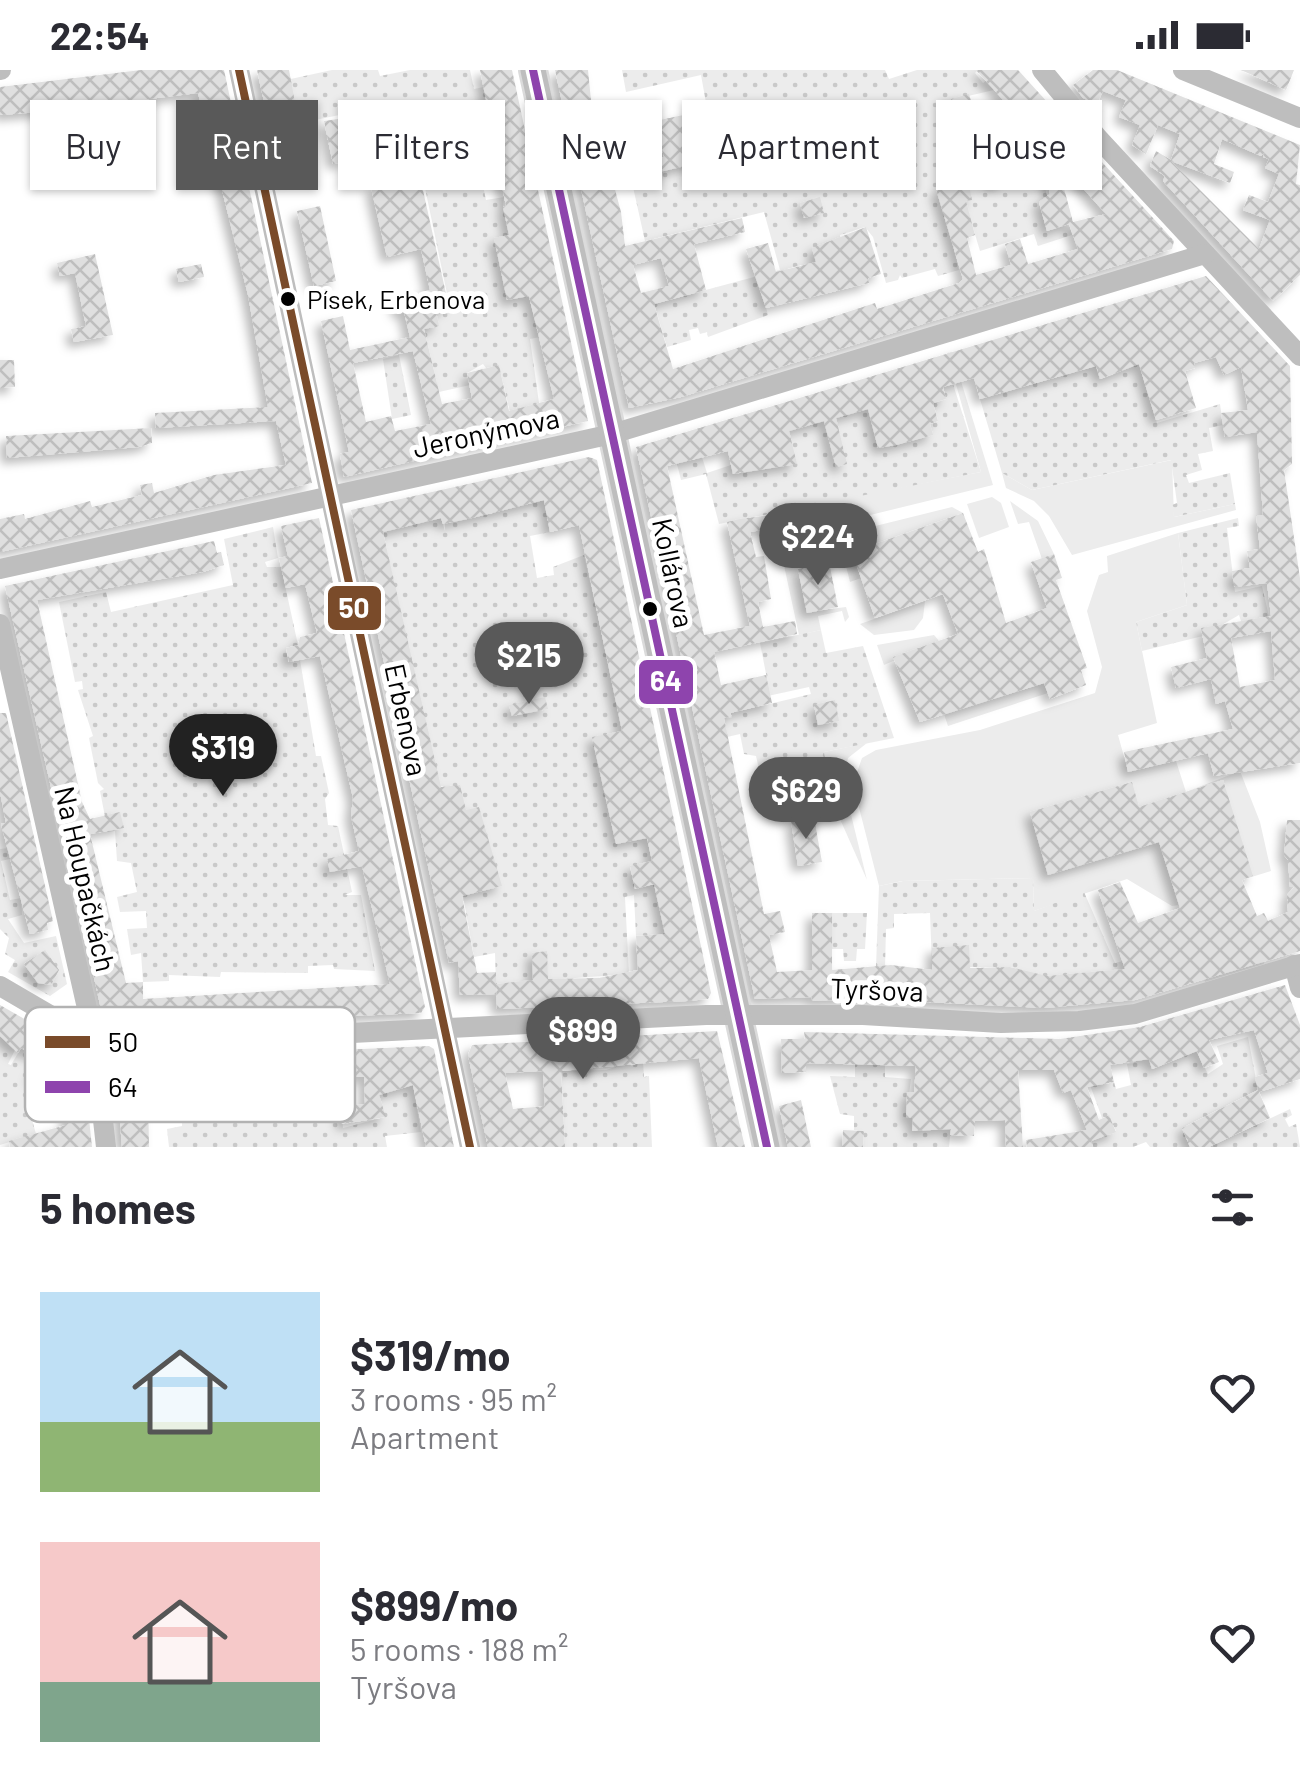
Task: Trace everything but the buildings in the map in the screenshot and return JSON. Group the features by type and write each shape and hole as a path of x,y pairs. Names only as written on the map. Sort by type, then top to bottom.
{"main road":[{"name":"Kollárova","path":"533,70 766,1147"}],"street":[{"name":"Erbenova","path":"239,70 470,1147"},
{"path":"1042,70 1300,356"},
{"path":"1183,70 1300,118"},
{"name":"Jeronýmova","path":"0,569 612,434 1205,254"},
{"name":"Na Houpačkách","path":"0,624 87,1007"},
{"path":"1297,964 1300,988"},
{"name":"Tyršova","path":"355,1034 739,1015 1001,1023 1079,1021 1135,1014 1297,964"},
{"path":"0,986 38,1007"},
{"name":"Na Houpačkách","path":"103,1122 106,1147"}],"shaded area":[{"path":"332,70 378,70 380,76 410,70 470,70 474,89 484,87 487,100 338,100 338,115 318,119 318,100 293,100 286,80"},
{"path":"622,70 885,70 889,79 917,70 978,70 975,73 983,83 988,79 994,90 936,100 936,190 1045,190 1048,199 1039,203 1047,231 1069,224 1072,235 1038,246 1034,234 980,251 971,221 962,223 968,247 954,250 959,270 938,276 935,269 902,278 900,275 898,280 886,283 873,237 865,227 840,235 842,243 820,275 801,265 787,269 788,276 760,285 768,315 708,337 707,332 700,334 698,328 689,330 691,340 667,347 654,304 780,270 764,212 645,241 634,190 662,190 662,171 682,166 682,190 916,190 916,100 706,100 701,75 626,92"},
{"path":"425,190 484,190 486,200 504,197 503,207 540,337 530,339 539,403 510,412 499,366 486,368 483,364 467,373 470,385 439,392 424,329 436,312 450,308"},
{"path":"952,352 993,485 817,528 814,517 781,525 783,537 777,537 772,512 981,472 947,353"},
{"path":"1136,354 1157,423 1220,404 1223,425 1209,428 1213,451 1198,454 1202,470 1186,475 1189,483 1230,473 1235,504 1174,517 1172,505 1177,503 1171,460 1032,490 1002,473 980,399 1096,366 1101,379 1113,375"},
{"path":"399,355 411,415 392,419 383,359"},
{"path":"953,384 981,472 719,524 706,474 681,480 676,460 694,460 701,454 707,473 731,465 734,474 766,467 759,439 781,436 783,432 899,399 901,406 891,410 899,439 895,445 932,435 930,424 938,421 933,403 946,399 943,387"},
{"path":"1172,460 1174,517 1235,504 1236,510 1072,555 1049,516 1034,501 1006,488 1002,473 1032,490"},
{"path":"992,497 1001,503 1009,527 979,538 967,504"},
{"path":"544,500 550,532 530,536 537,578 554,575 553,567 584,555 652,861 630,867 635,888 657,884 671,956 638,970 637,950 649,949 649,935 636,936 634,895 625,897 629,974 496,984 495,953 474,957 443,786 438,787 382,527 441,518 445,531 445,517 493,514 493,508"},
{"path":"1010,501 1038,521 1054,554 1042,559 1029,522 1018,524"},
{"path":"952,507 963,513 852,552 861,578 850,582 843,554 832,540 835,536"},
{"path":"1238,518 1239,526 1227,528 1235,592 1262,586 1272,630 1241,621 1239,615 1203,636 1142,651 1136,622 1187,605 1178,533"},
{"path":"273,527 278,558 265,562 267,567 281,567 298,645 286,648 288,662 300,660 316,756 321,756 329,793 325,799 328,825 338,826 352,892 345,895 361,895 375,971 308,966 308,973 221,972 220,977 169,975 169,981 143,982 141,953 131,955 127,929 147,928 146,911 120,912 117,897 137,892 131,863 117,861 115,831 108,832 100,791 104,789 98,783 89,738 93,736 78,690 83,689 82,681 75,682 59,602 106,592 111,612 233,585 224,539"},
{"path":"1178,533 1187,605 1136,622 1157,723 1118,735 1128,771 1176,761 1186,792 1240,771 1260,822 1271,871 1232,883 1264,964 1205,982 1179,905 1172,906 1127,879 1034,911 1033,878 902,881 879,886 853,784 862,758 876,750 980,730 1095,693 1102,667 1087,611 1099,575 1108,572 1107,556"},
{"path":"806,541 824,545 834,557 798,569 807,612 846,607 849,617 845,622 842,611 818,616 821,630 799,635 780,547"},
{"path":"925,601 923,618 914,630 874,635 860,624"},
{"path":"821,630 826,653 863,646 894,738 824,752 826,762 761,778 756,756 744,754 740,734 727,737 724,718 811,694 809,687 750,700 767,679 760,643"},
{"path":"934,635 939,641 884,665 877,645"},
{"path":"1044,683 1048,693 948,726 944,714"},
{"path":"867,743 848,758 843,782 867,880 836,810 824,752"},
{"path":"17,847 18,857 1,861 10,900 21,898 22,915 8,919 24,943 56,936 67,984 50,996 8,972 15,960 5,954 9,938 0,929 0,849"},
{"path":"1033,878 1034,911 1084,892 1115,963 1123,961 1130,974 1107,971 1043,977 1011,967 932,967 930,913 894,914 894,928 886,929 885,968 876,967 879,886 903,881"},
{"path":"832,913 867,913 865,949 857,949 856,961 844,961 843,949 831,949"},
{"path":"1104,1034 1112,1073 1104,1075 1106,1084 1114,1082 1116,1089 1131,1085 1127,1064 1134,1063 1133,1058 1148,1056 1153,1069 1196,1051 1208,1074 1223,1064 1217,1046 1248,1037 1258,1090 1182,1128 1190,1147 1150,1147 1146,1142 1133,1147 1093,1147 1091,1141 1116,1131 1109,1116 1102,1118 1090,1085"},
{"path":"0,1036 17,1046 8,1064 21,1048 25,1050 25,1122 33,1122 36,1134 0,1145"},
{"path":"630,1062 631,1066 643,1062 644,1077 649,1076 652,1147 565,1147 561,1071 606,1070"},
{"path":"855,1063 885,1064 885,1077 911,1079 906,1117 913,1118 913,1131 926,1127 959,1085 956,1135 950,1136 949,1147 863,1147 864,1131 854,1130 854,1116 840,1114 830,1076 855,1077"},
{"path":"412,1080 421,1132 385,1136 387,1147 169,1147 167,1129 182,1126 182,1122 343,1122 343,1128 385,1117 368,1093 406,1087"},
{"path":"1290,1109 1292,1115 1285,1119 1289,1127 1296,1124 1300,1147 1209,1147"}],"transit line":[{"name":"50","path":"239,70 470,1147"},
{"name":"64","path":"533,70 767,1147"}],"place":[{"name":"Písek, Erbenova","path":"288,299"}]}
